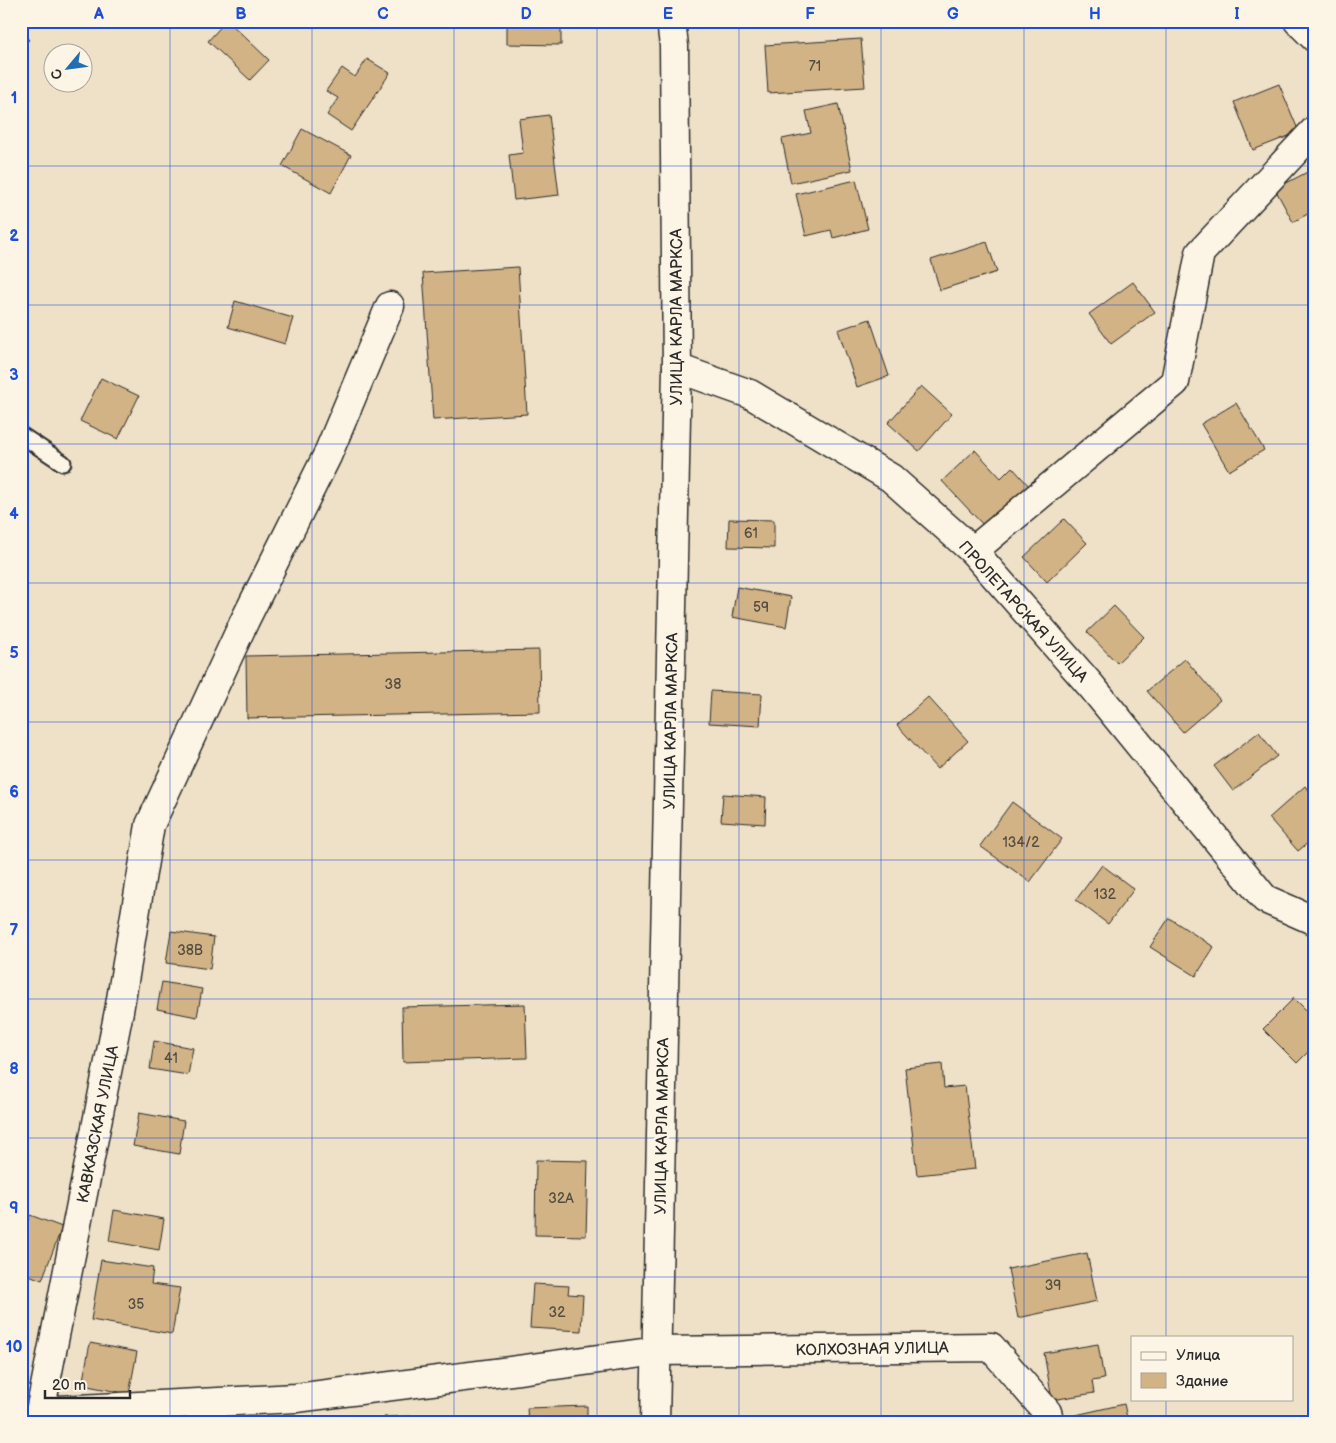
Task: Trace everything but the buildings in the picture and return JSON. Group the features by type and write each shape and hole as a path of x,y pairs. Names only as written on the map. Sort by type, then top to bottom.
{"street":[{"name":"УЛИЦА КАРЛА МАРКСА","path":"655,1422 677,368 674,46 671,21"},
{"path":"1298,21 1315,38"},
{"path":"973,551 1175,382 1200,252 1315,130"},
{"name":"КАВКАЗСКАЯ УЛИЦА","path":"39,1416 119,1011 150,825 245,620 327,456 390,306"},
{"name":"ПРОЛЕТАРСКАЯ УЛИЦА","path":"677,368 750,394 891,478 973,551 1092,687 1265,899 1315,921"},
{"name":"КОЛХОЗНАЯ УЛИЦА","path":"39,1416 296,1398 657,1351 991,1347 1047,1412 1050,1422"}],"lane":[{"path":"21,435 63,463"}]}
